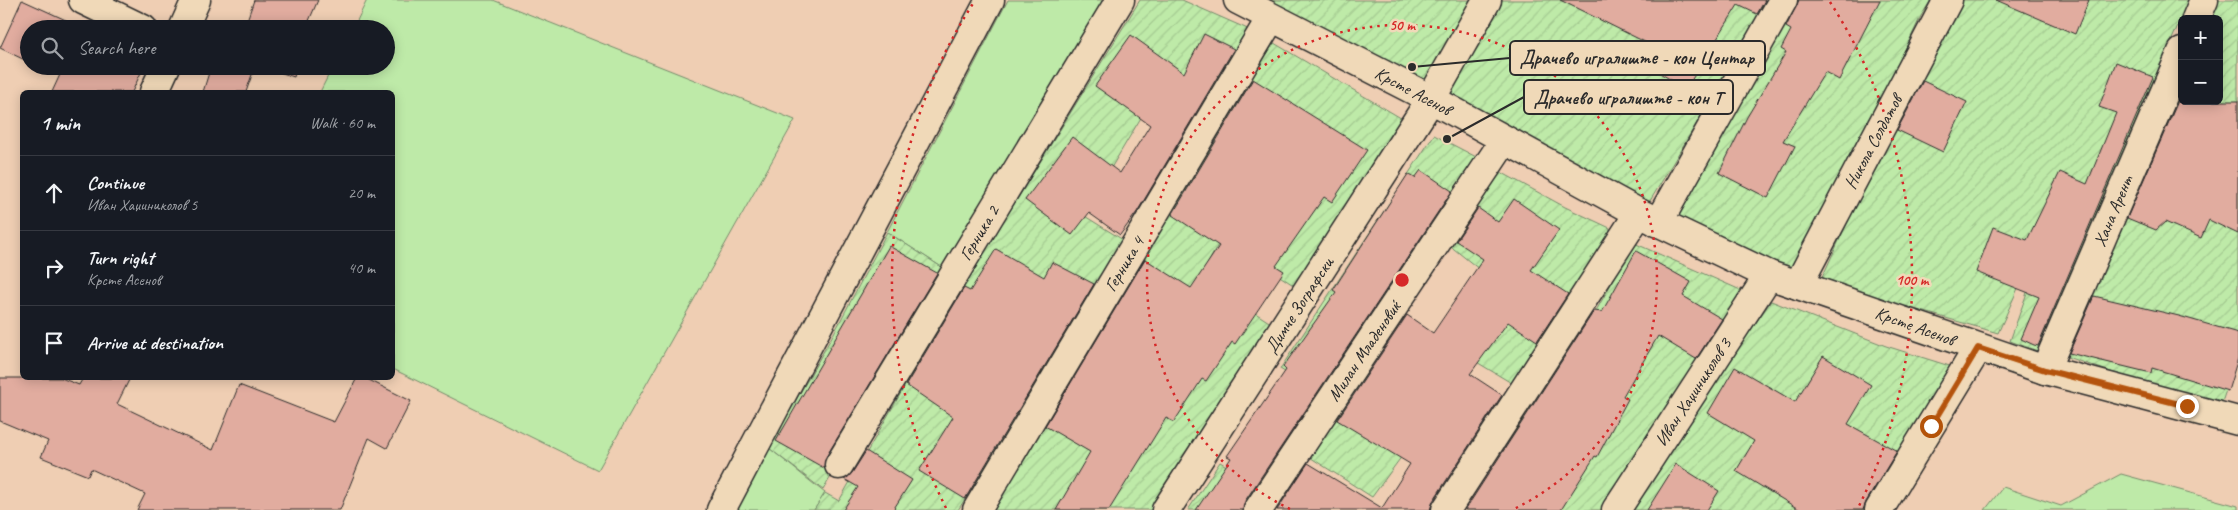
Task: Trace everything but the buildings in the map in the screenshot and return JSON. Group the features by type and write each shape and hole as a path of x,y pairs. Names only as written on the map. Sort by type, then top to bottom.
{"street":[{"path":"83,0 124,20"},
{"path":"187,20 196,0"},
{"path":"721,510 990,0"},
{"name":"Герника 2","path":"839,465 1120,0"},
{"name":"Крсте Асенов","path":"1238,0 1431,99 1504,141 1648,218 1769,275 2045,370 2238,421"},
{"name":"Димче Зографски","path":"1166,510 1431,99 1487,0"},
{"path":"1446,510 1648,218 1783,0"},
{"name":"Никола Солдатов","path":"1798,284 1948,0"},
{"path":"2198,15 2204,0"},
{"name":"Герника 4","path":"977,510 1271,18"},
{"name":"Хана Арент","path":"2045,370 2179,60"},
{"path":"155,90 162,75"},
{"name":"Милан Младеновиќ","path":"1258,510 1504,141"},
{"name":"Иван Хаџиниколов 3","path":"1616,510 1769,275"},
{"path":"1879,510 1978,348"}],"green space":[{"path":"367,0 493,0 795,120 598,470 395,370 395,90 321,90 328,75 395,75 395,20 357,20"},
{"path":"1008,0 1114,0 954,275 887,232"},
{"path":"1140,0 1182,0 1259,34 1215,108 1164,79 1083,215 1128,243 958,510 814,510 825,493 839,501 942,321"},
{"path":"1263,0 1471,0 1423,87"},
{"path":"1499,0 1768,0 1746,41 1647,206 1446,94"},
{"path":"1797,0 1931,0 1921,16 1799,273 1738,249 1675,215 1767,49"},
{"path":"1955,0 2189,0 2183,15 2178,15 2178,25 2043,353 2010,341 2042,250 2036,248 1998,333 1820,282 1927,49"},
{"path":"2207,0 2238,0 2238,355 2221,405 2140,382 2064,356 2178,73 2178,105 2223,105 2223,15 2201,15"},
{"path":"1274,43 1416,127 1310,296 1222,238 1200,277 1286,333 1170,510 979,510 1193,168"},
{"path":"1434,135 1482,160 1323,395 1280,369"},
{"path":"1497,170 1565,207 1610,228 1609,239 1523,390 1470,358 1510,294 1449,245"},
{"path":"887,232 954,275 897,364 823,490 769,448 834,333"},
{"path":"1634,243 1745,292 1607,510 1467,510 1559,360 1597,309"},
{"path":"1771,301 1886,346 1956,368 1865,510 1633,510 1696,409"},
{"path":"1362,373 1429,419 1372,497 1308,456"},
{"path":"769,448 825,493 814,510 737,510"},
{"path":"1220,462 1264,489 1250,510 1188,510"},
{"path":"2121,474 2238,506 2238,510 1985,510 2003,487 2061,506"}],"place":[{"name":"Драчево игралиште - кон Центар","path":"1412,67"},
{"name":"Драчево игралиште - кон T","path":"1447,139"}],"route":[{"path":"1931,426 1978,348 2045,370 2187,406"}]}
